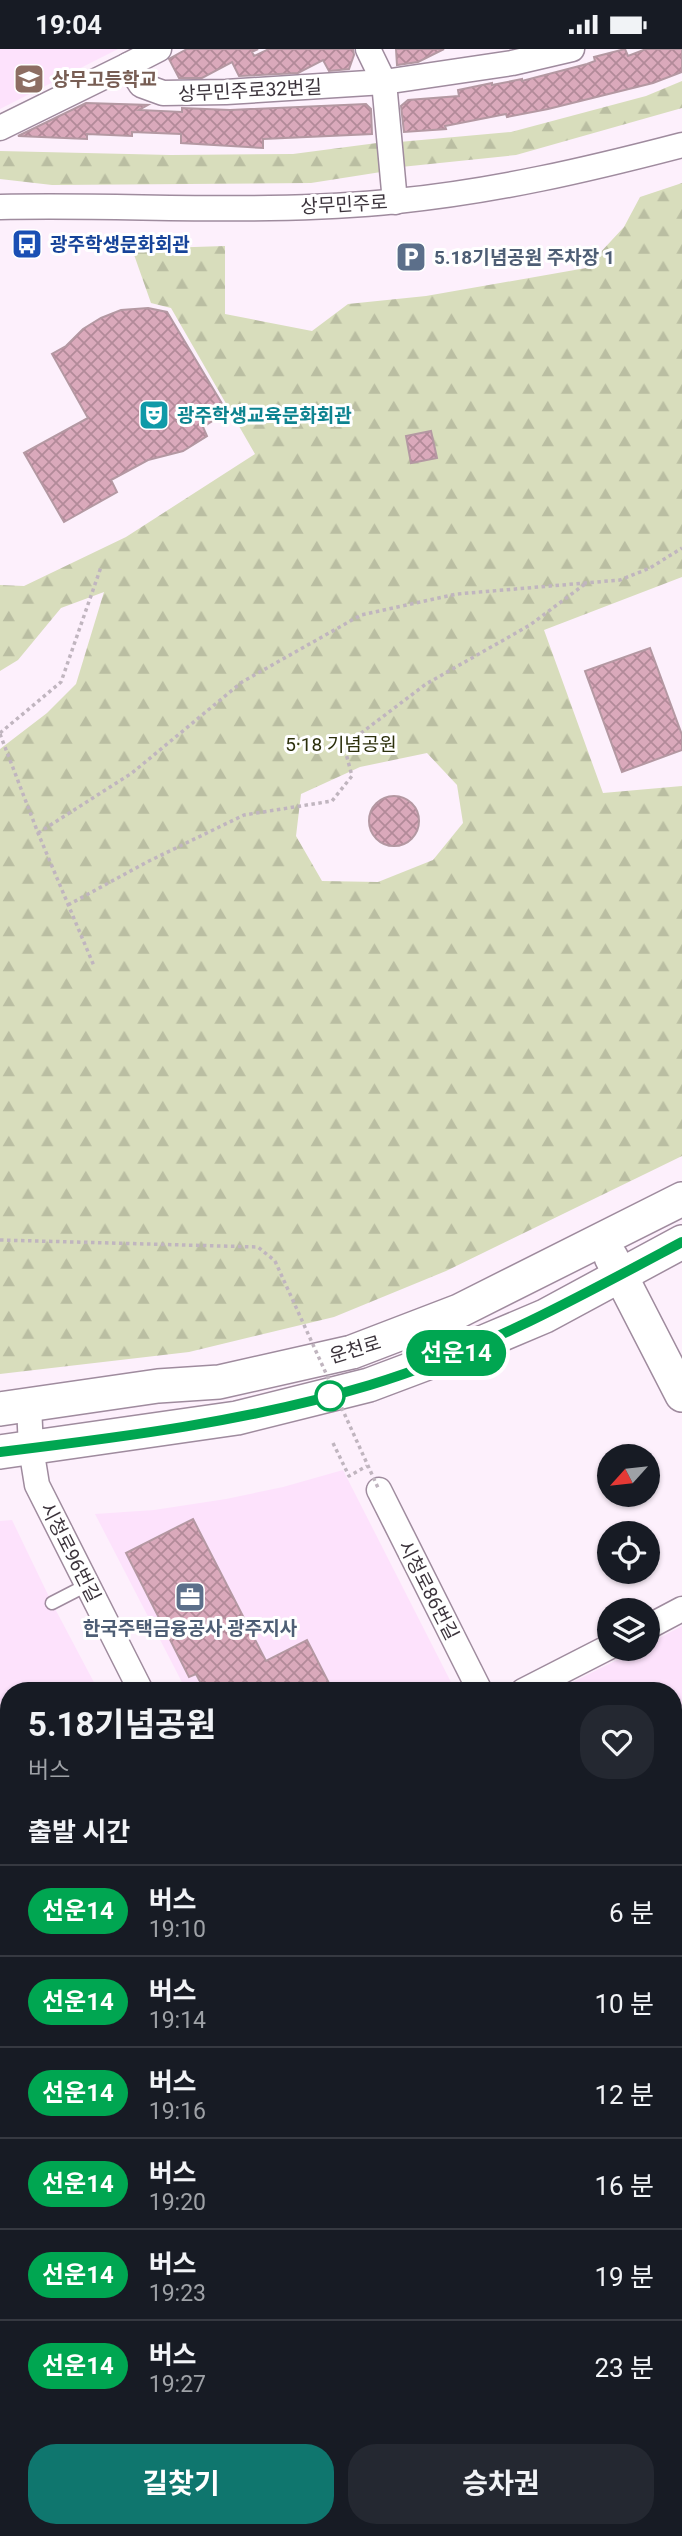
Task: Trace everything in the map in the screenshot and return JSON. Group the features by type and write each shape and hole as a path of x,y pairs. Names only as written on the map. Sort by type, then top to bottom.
{"street":[{"path":"0,128 159,49"},
{"path":"368,49 384,82 395,202"},
{"name":"상무민주로32번길","path":"128,65 141,85 163,93 226,92 384,82 508,56 572,49"},
{"name":"상무민주로","path":"0,207 301,207 395,202 504,187 682,145"},
{"name":"운천로","path":"14,1408 158,1386 219,1382 352,1352 459,1311 682,1199"},
{"path":"603,1240 682,1395"},
{"name":"운천로","path":"16,1450 237,1419 369,1385 545,1316 682,1242"},
{"name":"시청로96번길","path":"14,1408 16,1450 37,1485 136,1682"},
{"name":"시청로86번길","path":"379,1490 475,1682"},
{"path":"660,1621 682,1609"},
{"path":"541,1682 597,1653"}],"lane":[{"path":"52,1604 87,1585"}],"path":[{"path":"38,834 132,773 242,682 361,615 457,594 621,580 650,568 682,548"},
{"path":"94,966 38,834 0,733 61,682 101,566"},
{"path":"68,905 147,862 244,815 332,801 352,776 344,746 426,684 530,625 587,583"},
{"path":"0,1240 258,1247 275,1261 379,1490"},
{"path":"333,1443 349,1476 367,1466"}],"shaded area":[{"name":"상무고등학교","path":"0,49 118,49 0,109"},
{"path":"343,1470 451,1682 182,1682 95,1514 154,1510 283,1487"},
{"path":"12,1520 94,1682 0,1682 0,1521"},
{"path":"682,1626 682,1682 573,1682 615,1661 660,1661 660,1638"}],"green space":[{"path":"682,81 682,108 516,155 401,167 399,142 511,132 646,96"},
{"path":"377,143 381,172 311,183 52,185 0,179 0,151 171,155 293,154"},
{"name":"5·18 기념공원","path":"682,183 682,577 544,630 603,793 682,786 682,1156 446,1271 334,1317 189,1352 0,1374 0,749 47,713 76,684 104,592 61,608 18,660 0,671 0,585 24,586 126,537 255,454 171,308 151,303 132,249 225,246 225,314 312,331 348,304 426,296 586,268 624,227 640,197","holes":["427,753 457,785 463,823 433,860 378,882 322,881 296,836 301,794 360,767"]}],"building":[{"path":"187,49 258,49 252,52 254,56 269,49 353,49 354,55 349,69 329,71 323,60 298,73 239,76 232,62 202,78 179,78 169,59"},
{"path":"396,49 444,49 418,62 397,65"},
{"path":"625,49 628,56 646,49 682,49 682,72 653,83 548,109 507,117 506,114 445,126 446,129 404,132 401,106 408,100 459,96 458,90 492,83 522,81 587,64 595,61 594,57"},
{"path":"86,103 148,105 139,110 182,112 182,108 230,110 366,104 371,109 372,134 263,139 263,148 181,143 181,134 87,134 87,139 18,136"},
{"name":"광주학생교육문화회관","path":"148,308 167,312 227,412 203,427 207,436 183,451 148,460 111,480 117,492 64,522 24,453 88,418 52,354 101,318 121,310"},
{"path":"431,431 437,458 411,463 406,436"},
{"path":"650,648 682,735 682,750 622,772 585,671"},
{"path":"384,797 404,797 418,811 418,831 404,845 384,845 370,831 370,811"},
{"name":"한국주택금융공사 광주지사","path":"193,1519 266,1661 307,1640 328,1682 200,1682 196,1674 189,1677 126,1553"}],"bus line":[{"name":"선운14","path":"0,1452 237,1419 369,1385 545,1316 682,1242"}],"place":[{"name":"상무고등학교","path":"29,79"},
{"name":"광주학생문화회관","path":"27,244"},
{"name":"5.18기념공원 주차장 1","path":"411,257"},
{"name":"광주학생교육문화회관","path":"154,415"},
{"name":"한국주택금융공사 광주지사","path":"190,1597"}]}
